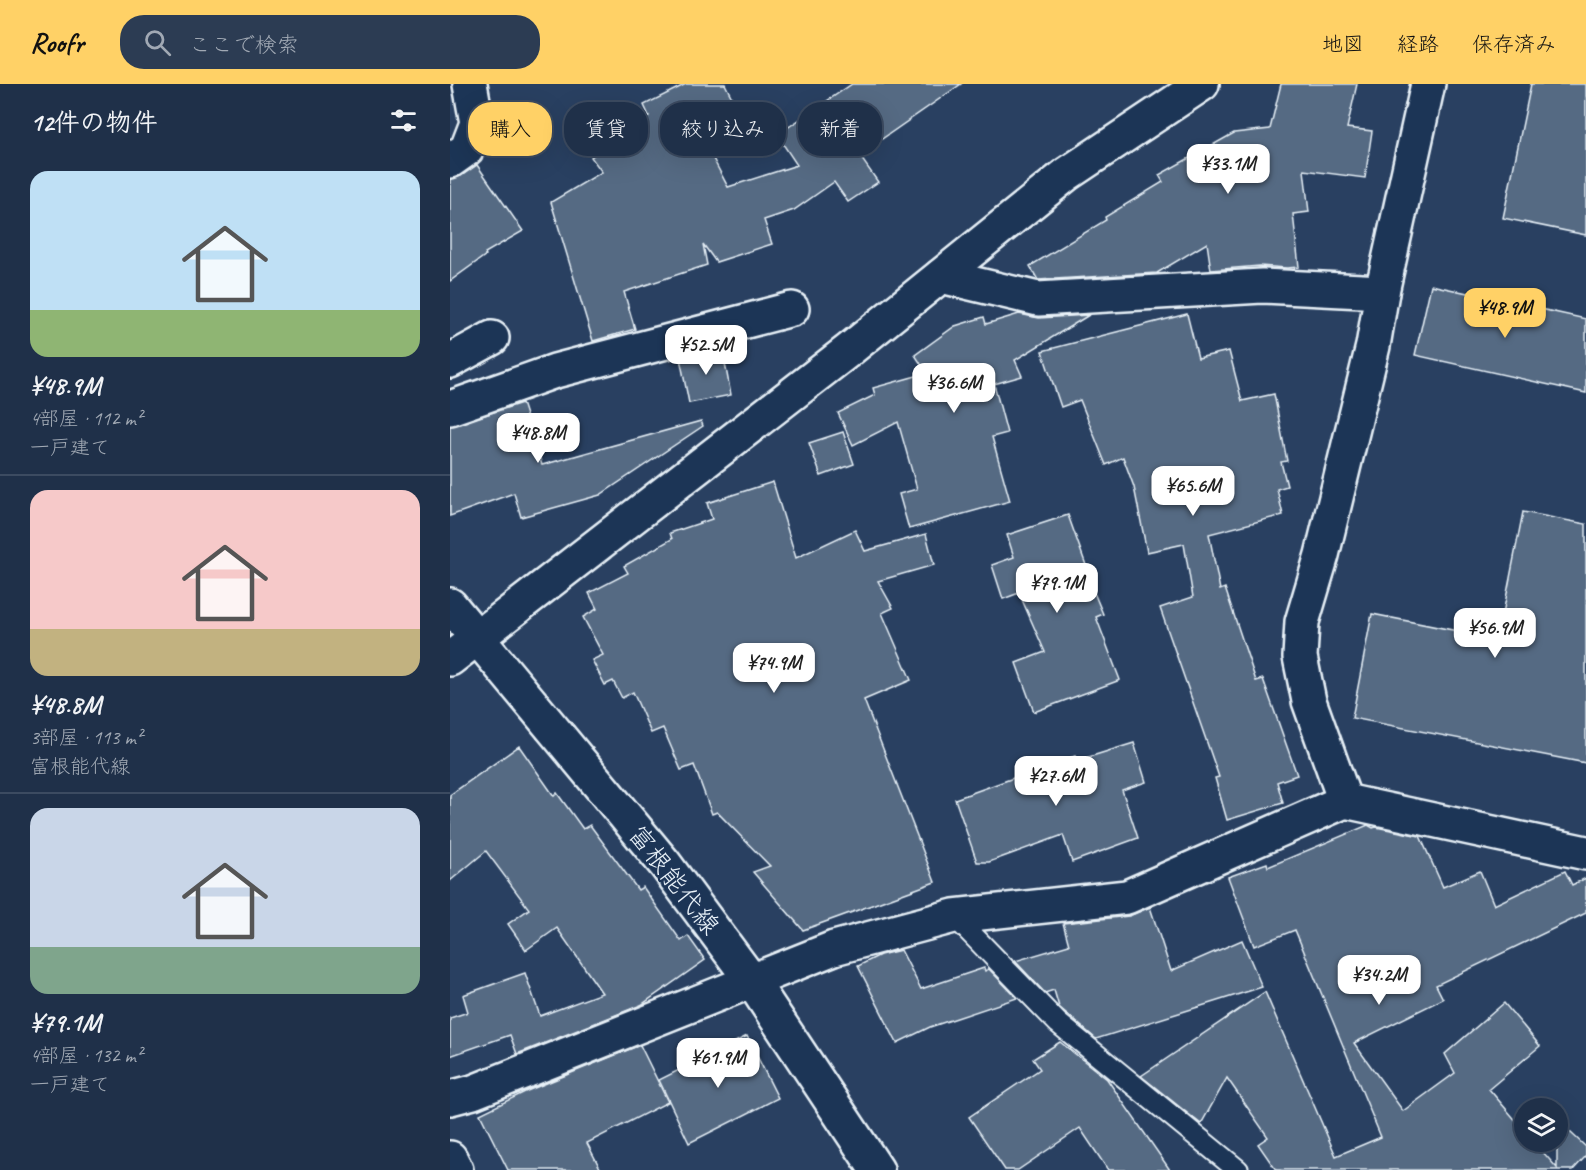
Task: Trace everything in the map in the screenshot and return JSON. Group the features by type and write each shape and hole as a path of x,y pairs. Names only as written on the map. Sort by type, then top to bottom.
{"street":[{"path":"450,161 467,149 477,123 470,84"},
{"path":"450,659 849,351 1067,174 1202,84"},
{"path":"1345,801 1309,701 1300,657 1302,622 1322,555 1373,346 1382,292 1428,84"},
{"path":"941,276 1038,299 1262,286 1382,292"},
{"path":"450,408 555,371 792,309"},
{"path":"450,361 492,338"},
{"name":"富根能代線","path":"450,605 665,864 751,981 877,1170"},
{"path":"450,1098 473,1092 834,948 954,916 1127,897 1345,801 1586,853"},
{"path":"450,1158 456,1170"}],"lane":[{"path":"954,916 1058,1023 1238,1170"}],"building":[{"path":"686,84 725,84 734,102 660,102 660,156 712,156 728,187 797,165 786,148 786,129 798,121 798,156 860,156 878,182 848,202 834,182 794,210 764,220 772,244 716,262 703,244 707,265 624,292 635,329 593,341 551,202 602,172 592,156 648,156 648,103"},
{"path":"852,84 961,84 882,139 882,102 826,102"},
{"path":"1281,84 1357,84 1347,128 1372,131 1365,178 1304,170 1309,212 1293,214 1299,267 1260,266 1211,270 1207,243 1157,273 1038,280 1030,266 1163,182 1159,175 1234,133 1270,129"},
{"path":"1531,84 1586,84 1586,235 1503,218"},
{"path":"477,165 523,231 485,253 486,255 450,281 450,179 461,176"},
{"path":"1431,285 1586,319 1586,393 1415,355"},
{"path":"1019,314 1039,318 1089,315 1015,360 1022,376 994,384 1007,433 992,437 1010,501 909,529 899,494 917,489 898,422 853,445 838,413 875,395 873,388 927,373 915,355 955,326 984,317 986,324"},
{"path":"1187,314 1198,358 1229,351 1242,401 1274,394 1287,461 1281,462 1287,486 1277,489 1283,515 1209,534 1220,590 1225,588 1256,681 1263,679 1297,775 1277,782 1283,803 1227,820 1215,778 1219,777 1160,608 1193,597 1184,544 1147,552 1134,487 1123,457 1106,465 1080,400 1061,407 1042,351"},
{"path":"722,347 731,395 689,403 680,358"},
{"path":"522,403 542,465 701,421 703,426 600,495 521,517 514,493 450,516 450,426"},
{"path":"843,432 854,464 821,476 809,443"},
{"path":"773,482 796,558 855,530 865,551 926,534 934,565 878,581 893,608 882,613 911,680 864,700 935,882 803,930 753,872 770,866 717,812 712,814 694,765 681,770 663,728 651,733 633,692 622,698 613,681 605,685 592,660 603,655 583,617 597,609 589,593 628,573 624,566 672,539 670,533 712,519 707,503"},
{"path":"1523,512 1586,524 1586,763 1352,718 1372,614 1498,639"},
{"path":"1068,515 1087,568 1084,569 1103,614 1096,617 1120,680 1034,712 1016,663 1045,652 1019,593 1003,599 992,565 1014,557 1007,535"},
{"path":"1134,743 1146,782 1122,790 1138,838 1072,862 1063,835 989,862 977,862 955,799 1075,756 1076,761"},
{"path":"519,746 554,796 557,793 583,829 590,825 638,890 643,887 681,941 688,936 705,960 641,1005 517,1054 510,1035 450,1056 450,1018 468,1012 463,995 525,973 540,1016 602,993 557,928 526,950 508,924 529,909 486,851 450,881 450,795"},
{"path":"1368,825 1373,828 1420,836 1443,887 1480,871 1494,905 1565,871 1572,885 1586,878 1586,913 1436,985 1443,999 1354,1043 1403,1111 1455,1073 1445,1054 1504,1003 1540,1046 1489,1089 1514,1118 1514,1152 1543,1152 1557,1168 1557,1152 1568,1152 1568,1130 1586,1147 1586,1156 1573,1170 1276,1170 1258,1144 1268,1137 1227,1078 1201,1124 1141,1076 1265,992 1336,1156 1381,1137 1295,930 1254,946 1228,877 1267,863 1268,867"},
{"path":"1150,907 1171,971 1242,940 1262,987 1096,1039 1059,1007 1054,990 1045,993 1015,961 1069,945 1063,923 1129,916"},
{"path":"901,950 921,989 984,968 985,971 989,969 1017,998 930,1027 897,1043 858,966 880,955"},
{"path":"747,1036 778,1098 689,1143 659,1080"},
{"path":"1060,1042 1107,1079 1170,1170 1108,1170 1080,1128 1018,1170 1005,1170 969,1117 1040,1069 1033,1059"},
{"path":"640,1045 668,1102 587,1143 601,1170 508,1170 480,1114 527,1091"}]}
